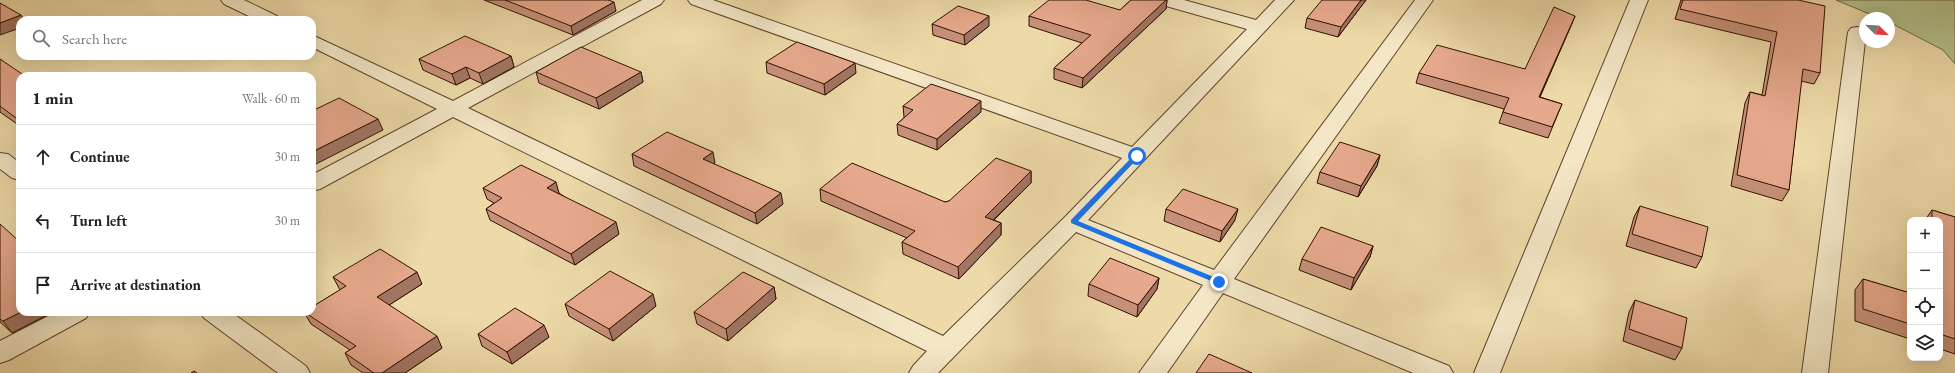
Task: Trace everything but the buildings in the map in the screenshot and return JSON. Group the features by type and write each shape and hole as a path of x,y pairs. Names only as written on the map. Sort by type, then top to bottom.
{"street":[{"path":"230,0 263,16"},
{"path":"316,182 655,0"},
{"path":"697,0 1137,156"},
{"path":"1165,0 1260,27"},
{"path":"922,373 1074,222 1285,0"},
{"path":"1152,373 1424,0"},
{"path":"1487,373 1639,0"},
{"path":"1815,373 1857,32"},
{"path":"316,42 450,109 946,349"},
{"path":"0,159 16,170"},
{"path":"1074,222 1440,373"},
{"path":"0,353 69,316"},
{"path":"219,316 297,373"}],"green space":[{"path":"1836,0 1955,0 1955,64 1943,50 1895,25 1895,12 1865,12"}],"route":[{"path":"1137,156 1074,222 1219,282"}]}
